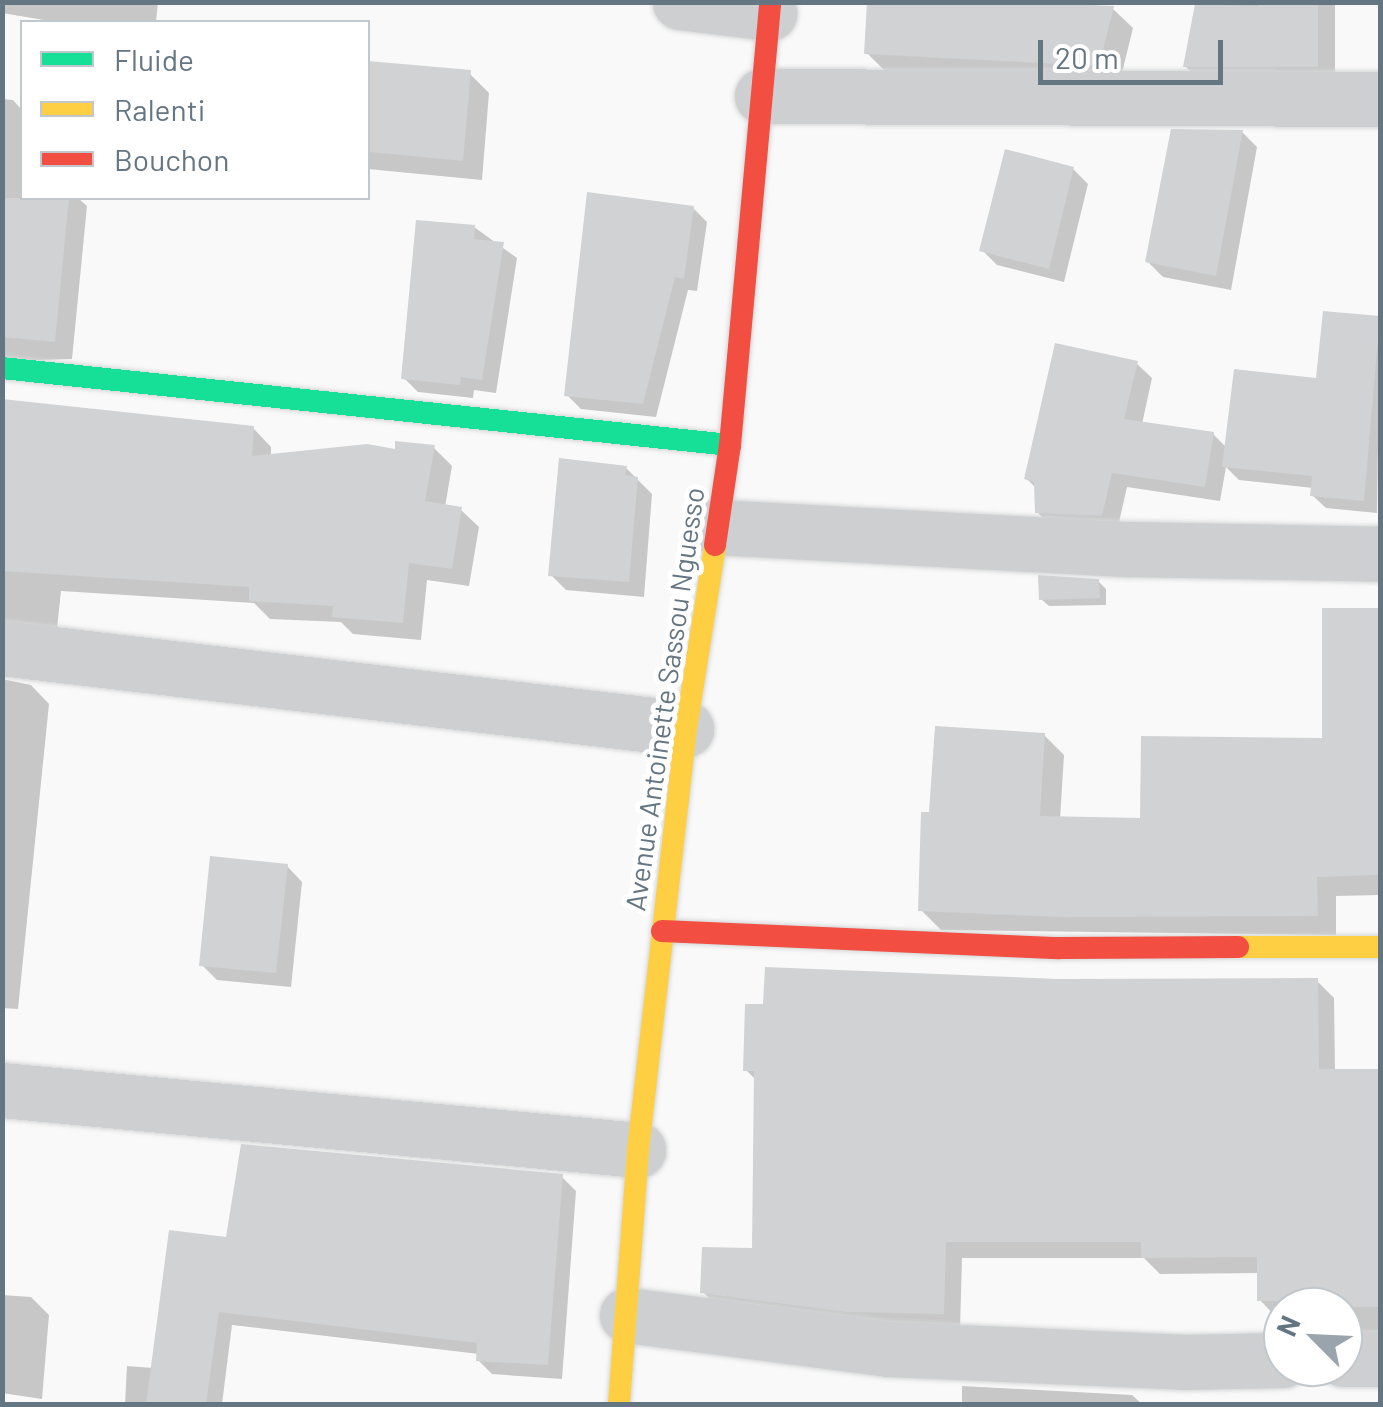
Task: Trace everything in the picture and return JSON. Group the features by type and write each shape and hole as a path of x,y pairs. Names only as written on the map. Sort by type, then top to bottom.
{"street":[{"path":"680,2 769,8"},
{"name":"Avenue Antoinette Sassou Nguesso","path":"619,1404 638,1150 686,728 730,445 769,8"},
{"path":"762,96 1380,99"},
{"path":"2,368 730,445"},
{"path":"716,527 1128,549 1380,554"},
{"path":"2,648 686,728"},
{"path":"662,931 1059,948 1380,947"},
{"path":"2,1090 638,1150"},
{"path":"627,1315 890,1349 1182,1362 1263,1360"}],"building":[{"path":"867,2 1114,6 1099,66 864,54"},
{"path":"1258,2 1318,2 1318,67 1183,67 1195,4 1258,6"},
{"path":"370,61 471,70 463,161 370,152"},
{"path":"1171,129 1243,130 1216,276 1145,262"},
{"path":"1005,149 1074,167 1049,269 979,251"},
{"path":"587,192 694,206 684,279 675,277 643,404 564,396"},
{"path":"2,198 69,200 55,342 2,337"},
{"path":"416,220 475,225 474,239 504,242 482,380 461,377 460,385 401,379"},
{"path":"1323,311 1380,316 1364,501 1310,496 1312,476 1222,467 1234,369 1316,378"},
{"path":"1055,343 1138,361 1124,419 1214,432 1205,487 1112,473 1102,516 1035,513 1034,482 1024,479"},
{"path":"2,399 254,426 252,456 367,444 395,449 395,441 435,445 425,501 462,507 452,569 409,563 403,623 332,617 333,606 249,601 249,587 2,571"},
{"path":"559,458 627,466 625,475 638,477 629,582 548,576"},
{"path":"1038,575 1099,579 1100,598 1039,600"},
{"path":"1322,608 1380,608 1380,875 1317,877 1318,916 1060,917 918,911 921,812 929,812 935,726 1045,733 1040,816 1140,818 1141,736 1322,738"},
{"path":"210,856 288,864 276,973 199,966"},
{"path":"765,967 1058,979 1318,978 1319,1069 1380,1069 1380,1307 1363,1307 1363,1287 1263,1287 1263,1301 1257,1301 1257,1257 1141,1258 1141,1242 946,1242 944,1314 846,1312 700,1293 702,1247 752,1248 754,1071 743,1071 745,1004 763,1004"},
{"path":"241,1144 563,1174 548,1365 476,1361 477,1343 219,1312 206,1404 146,1404 169,1230 226,1237"}],"traffic: fast":[{"path":"2,368 730,445"}],"traffic: slow":[{"path":"619,1404 638,1150 686,729 715,545"},
{"path":"1238,947 1380,947"}],"traffic: jam":[{"path":"715,545 730,445 770,2"},
{"path":"662,931 1059,948 1238,947"}]}
